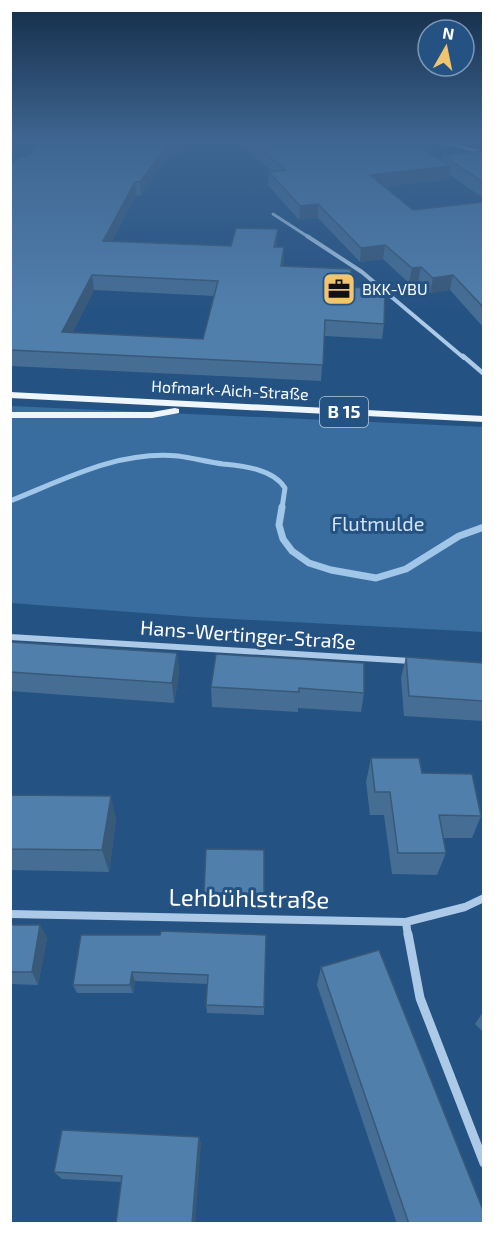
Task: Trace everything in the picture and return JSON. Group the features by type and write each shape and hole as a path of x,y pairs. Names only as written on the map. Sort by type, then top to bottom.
{"main road":[{"name":"Hofmark-Aich-Straße","path":"10,395 483,419"},
{"path":"10,415 152,415 205,406"}],"street":[{"path":"273,214 362,272 483,374"},
{"name":"Hans-Wertinger-Straße","path":"10,637 424,662"},
{"name":"Lehbühlstraße","path":"10,914 406,922 465,907 483,898"},
{"path":"406,922 420,998 483,1163"}],"green space":[{"name":"Flutmulde","path":"11,406 483,427 483,632 196,617 11,603"}],"building":[{"path":"10,200 125,200 103,241 231,246 236,228 278,229 274,247 284,247 281,266 351,269 350,287 385,289 384,324 325,320 323,365 10,350","holes":["92,275 218,281 203,339 62,332"]},
{"path":"294,200 400,200 413,210 483,202 483,307 453,275 433,278 421,267 412,268 385,245 361,248 318,204 300,206"},
{"path":"10,642 177,653 172,683 10,672"},
{"path":"216,654 364,663 364,693 299,688 299,692 211,687"},
{"path":"406,657 483,663 483,701 409,696"},
{"path":"371,758 419,758 422,773 472,774 481,816 439,815 446,853 398,853 390,792 375,792"},
{"path":"10,795 111,796 102,850 10,849"},
{"path":"206,849 264,850 264,894 204,893"},
{"path":"10,925 40,925 32,972 10,972"},
{"path":"161,931 266,935 264,1007 206,1005 208,975 132,972 130,985 73,985 81,935 160,935"},
{"path":"379,950 483,1210 483,1224 409,1224 321,967"},
{"path":"62,1130 199,1137 192,1224 116,1224 122,1176 54,1172"}],"waterway":[{"path":"10,501 92,468 156,455 178,456 249,467 266,473 285,488 282,508"},
{"path":"282,507 279,525 283,539 292,551 309,563 331,570 376,578 406,569 459,536 484,527"}],"place":[{"name":"BKK-VBU","path":"339,289"}]}
